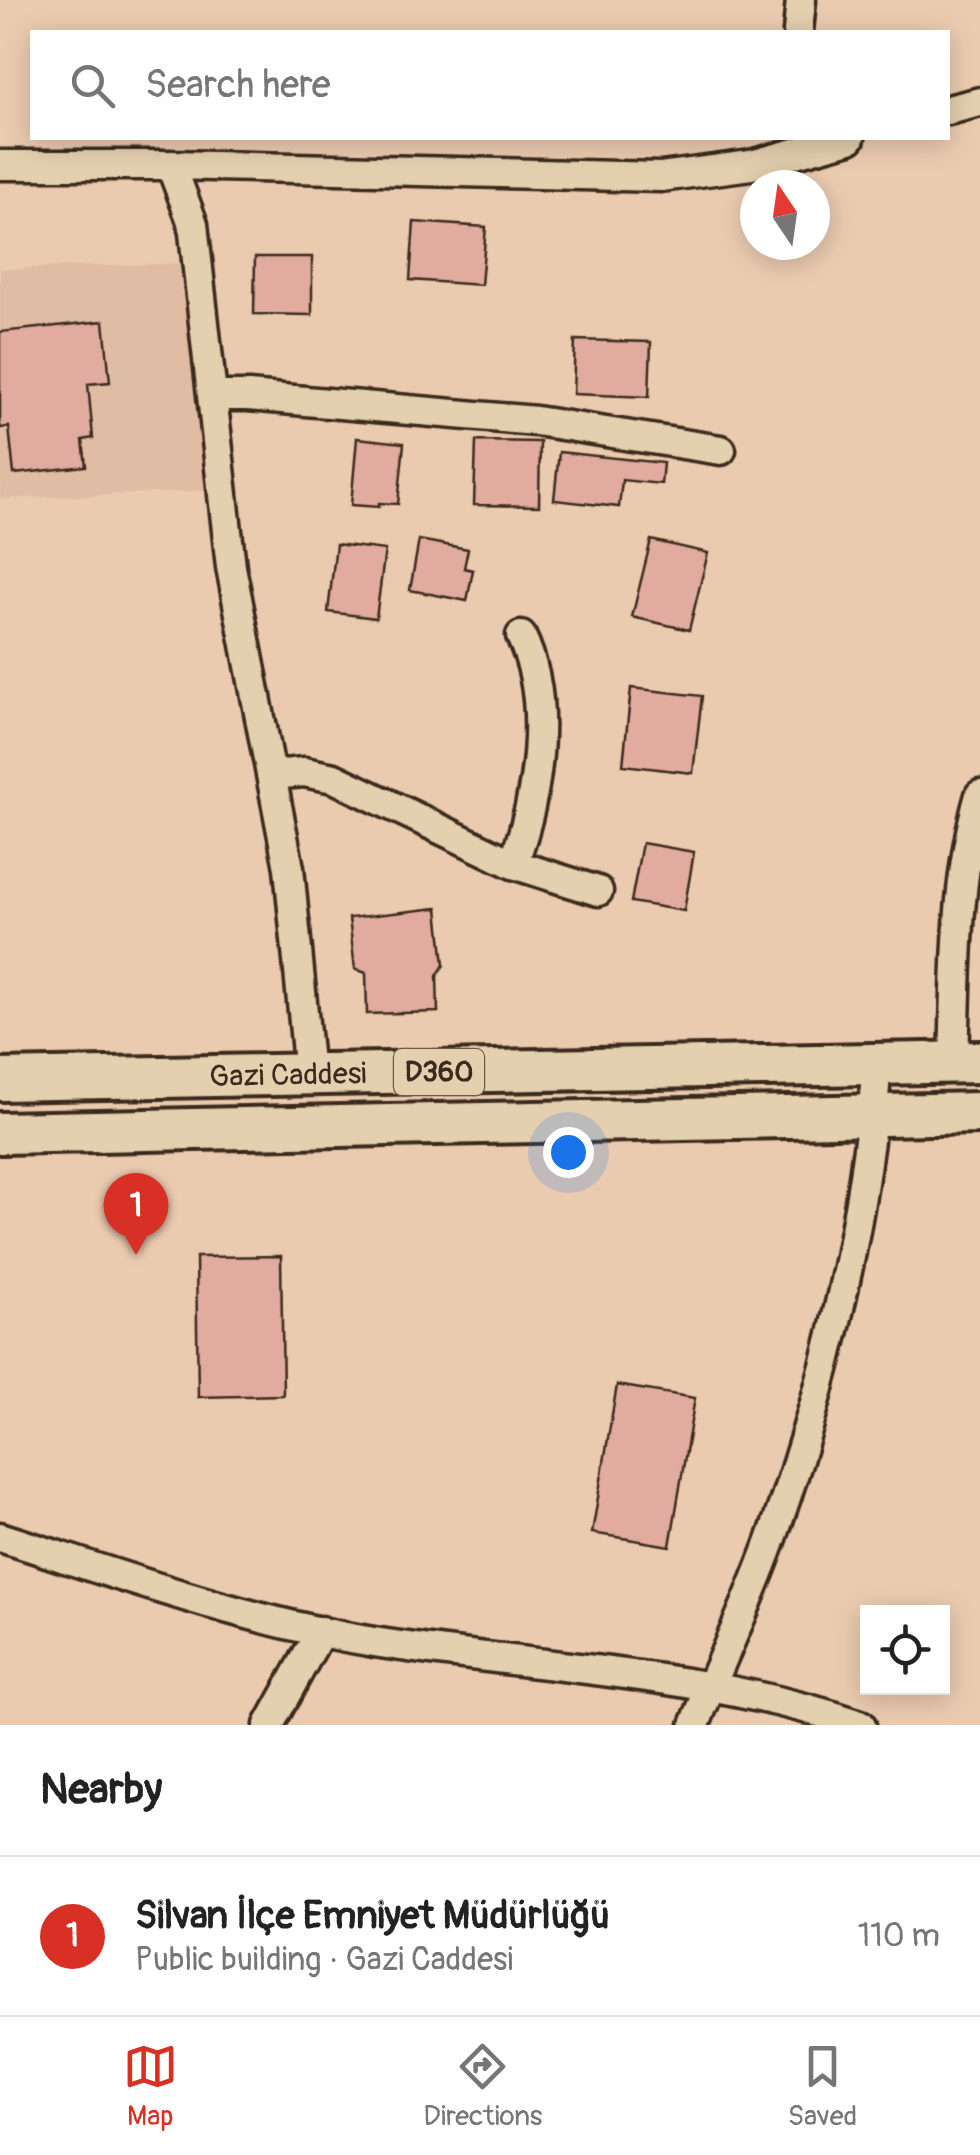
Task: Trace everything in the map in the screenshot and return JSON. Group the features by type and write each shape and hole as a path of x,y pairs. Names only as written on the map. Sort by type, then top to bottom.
{"highway":[{"name":"D360","path":"877,1064 967,1063"},
{"name":"Gazi Caddesi","path":"0,1080 877,1064"},
{"name":"D360","path":"873,1115 980,1114"},
{"name":"Gazi Caddesi","path":"0,1134 873,1115"}],"street":[{"path":"798,30 801,0"},
{"path":"950,110 980,102"},
{"path":"0,165 171,165 661,177 708,173 790,146 835,140"},
{"path":"171,165 194,224 231,568 290,868 310,1074"},
{"path":"212,396 536,421 721,450"},
{"path":"512,864 530,809 539,718 535,672 520,636"},
{"path":"272,775 304,772 334,778 512,864 598,891"},
{"path":"967,1063 961,891 970,828 980,796"},
{"path":"695,1725 770,1544 810,1418 852,1236 873,1115 877,1064"},
{"path":"0,1538 185,1596 321,1631 454,1653 711,1685 768,1696 860,1725"},
{"path":"269,1725 321,1631"}],"shaded area":[{"path":"187,263 205,491 0,499 0,269"}],"building":[{"path":"414,222 486,227 481,285 410,280"},
{"path":"255,257 312,257 312,315 254,314"},
{"path":"104,321 110,382 88,384 93,438 83,440 86,466 14,474 9,427 0,428 0,332"},
{"path":"575,340 651,342 649,397 573,394"},
{"path":"357,438 404,443 398,504 351,505"},
{"path":"476,441 540,442 539,506 474,505"},
{"path":"559,452 663,463 661,484 622,480 619,507 554,500"},
{"path":"419,540 468,549 464,568 473,570 467,601 410,590"},
{"path":"651,540 708,553 689,630 632,617"},
{"path":"336,544 385,550 376,618 328,612"},
{"path":"631,688 702,696 693,773 623,765"},
{"path":"642,843 694,852 684,911 631,902"},
{"path":"438,908 444,965 437,976 438,1012 367,1014 366,973 355,969 349,918"},
{"path":"281,1256 283,1395 198,1397 196,1257"},
{"path":"617,1385 695,1398 670,1546 592,1533"}],"place":[{"name":"Silvan İlçe Emniyet Müdürlüğü","path":"136,1255"}]}
